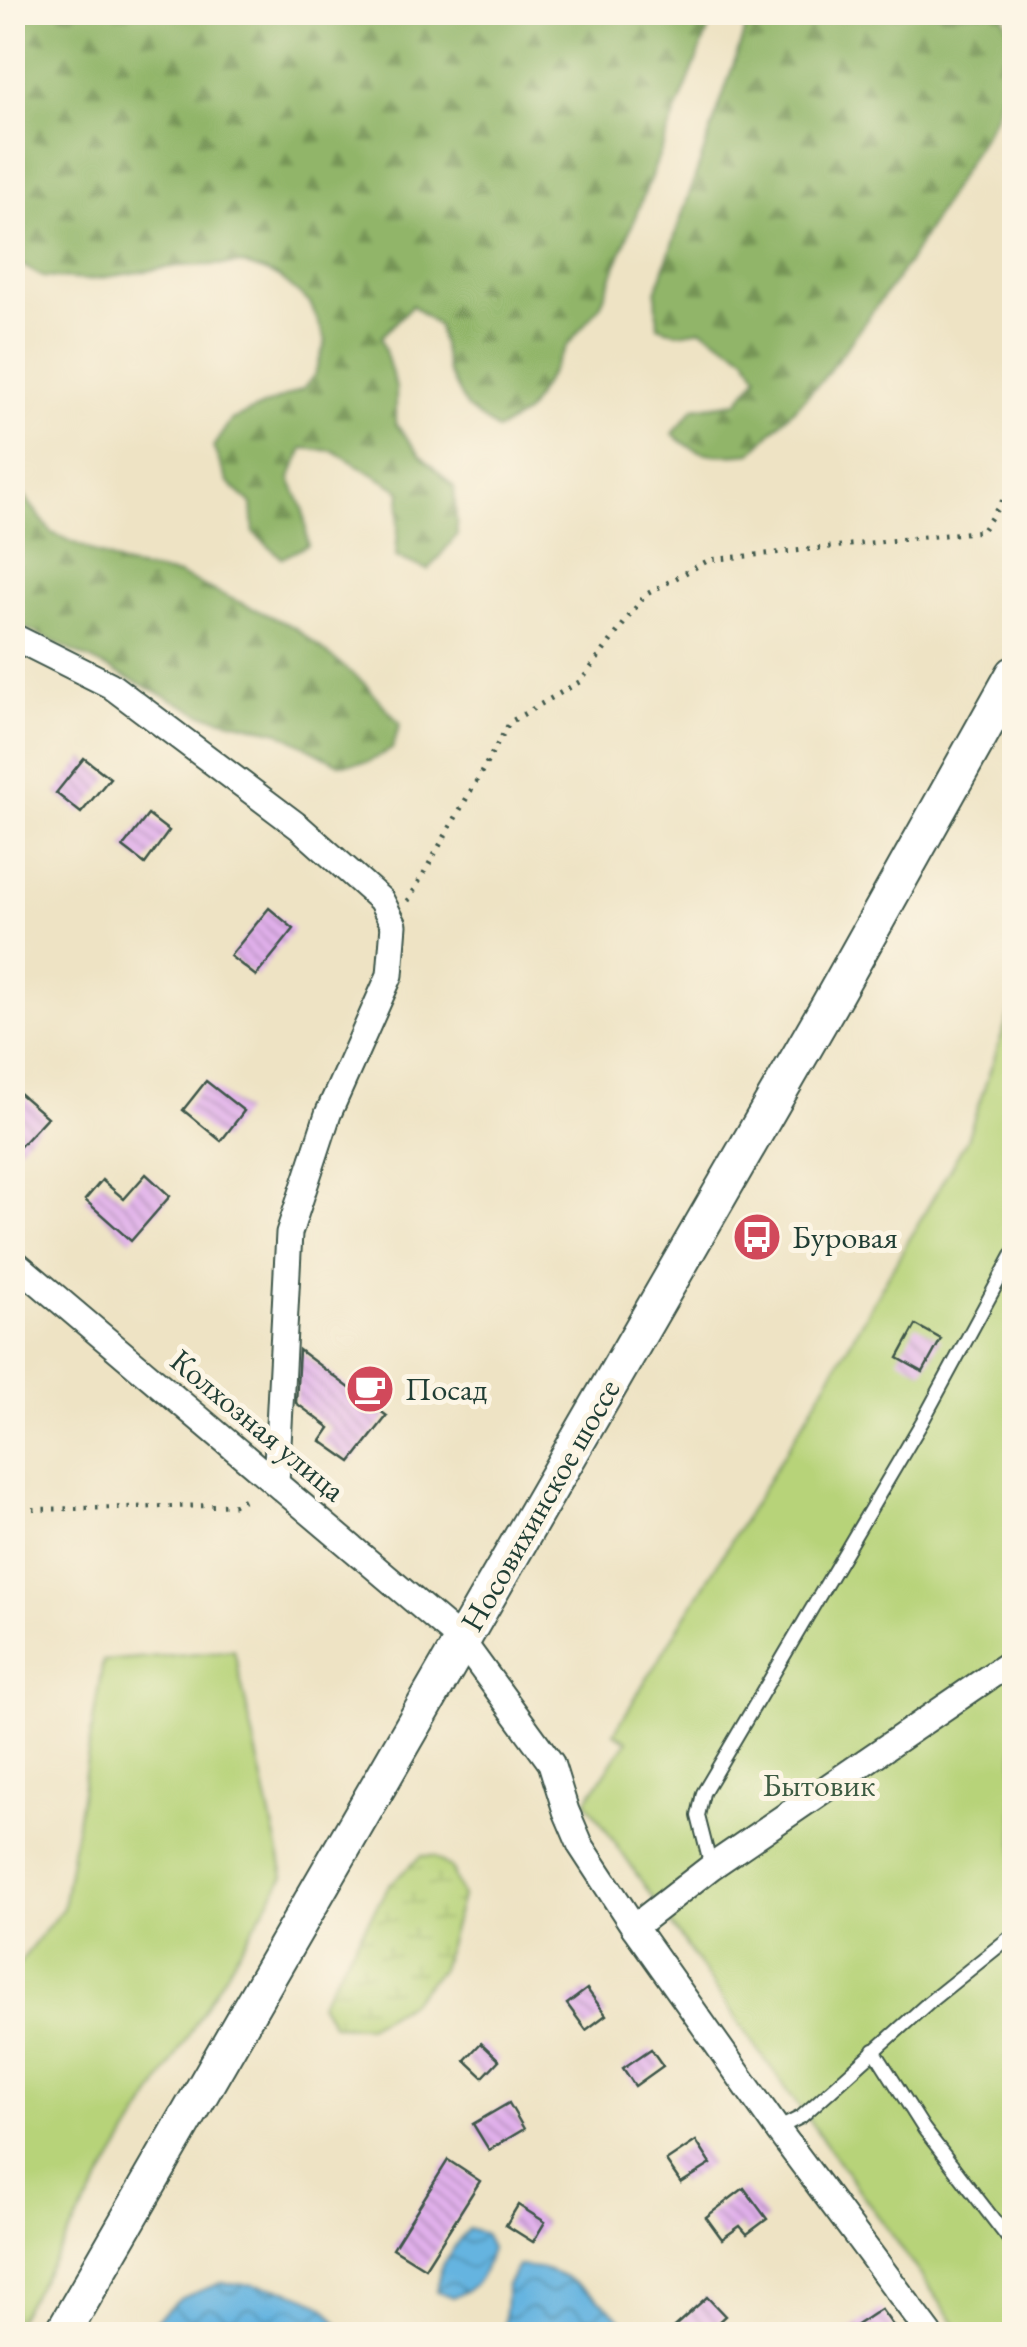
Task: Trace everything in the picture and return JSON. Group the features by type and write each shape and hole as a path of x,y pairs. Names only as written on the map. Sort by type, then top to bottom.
{"main road":[{"name":"Носовихинское шоссе","path":"62,2334 829,1005 1014,674"}],"street":[{"path":"12,636 110,685 284,815 381,900 394,925 390,974 328,1114 289,1232 276,1483"},
{"name":"Колхозная улица","path":"12,1260 462,1641 551,1763 581,1846 634,1927 777,2130 930,2334"},
{"path":"634,1927 711,1867 1014,1660"}],"lane":[{"path":"711,1867 698,1816 703,1793 922,1422 1014,1252"},
{"path":"777,2130 801,2116 928,2002 1014,1934"},
{"path":"874,2050 924,2129 1014,2246"}],"path":[{"path":"394,925 510,722 581,681 645,596 709,560 982,531 1014,484"},
{"path":"12,1510 232,1505 276,1483"}],"green space":[{"path":"12,13 715,13 601,304 566,347 526,413 497,430 467,408 448,372 438,326 412,305 381,337 396,388 396,424 421,456 454,487 457,535 428,570 396,557 401,491 334,451 303,448 290,479 303,508 308,545 282,558 254,533 252,504 228,483 213,447 231,420 303,389 315,374 326,340 310,303 278,276 243,264 178,266 87,280 43,277 13,260"},
{"path":"751,13 1002,13 1014,40 1014,56 995,116 907,264 823,379 751,453 719,455 691,448 673,434 694,408 737,402 758,376 746,356 702,329 678,333 658,326 656,292"},
{"path":"12,480 52,533 126,566 179,575 294,627 365,684 400,724 392,749 368,762 339,764 279,732 202,714 13,622"},
{"name":"Бытовик","path":"1014,1000 1014,2334 963,2334 754,2044 586,1801 627,1741 614,1733 809,1413 967,1139"},
{"path":"234,1650 284,1876 13,2327 13,1971 63,1908 103,1661"},
{"path":"421,1856 434,1856 452,1869 462,1897 441,1969 410,2002 367,2026 333,2025 320,2003 389,1885"}],"water":[{"path":"468,2229 484,2234 491,2248 479,2279 452,2298 437,2292 439,2275"},
{"path":"518,2266 542,2269 580,2286 634,2334 503,2334 507,2285"},
{"path":"221,2283 271,2287 307,2297 326,2309 345,2334 143,2334 181,2298"}],"building":[{"path":"84,758 110,778 81,813 56,793"},
{"path":"148,815 169,831 145,864 123,847"},
{"path":"269,908 294,929 256,976 230,956"},
{"path":"206,1081 244,1111 221,1141 183,1110"},
{"path":"12,1087 47,1117 12,1155"},
{"path":"146,1174 170,1196 131,1241 85,1200 102,1180 124,1199"},
{"path":"916,1325 941,1339 923,1372 898,1358"},
{"path":"299,1350 387,1416 351,1462 321,1441 330,1428 296,1403"},
{"path":"587,1989 606,2015 586,2030 567,2004"},
{"path":"481,2043 499,2060 483,2077 465,2060"},
{"path":"651,2049 663,2066 635,2086 623,2068"},
{"path":"509,2103 524,2129 489,2150 473,2124"},
{"path":"696,2141 711,2164 681,2183 666,2161"},
{"path":"448,2160 480,2181 425,2268 393,2248"},
{"path":"744,2188 767,2219 747,2234 740,2226 722,2239 706,2217"},
{"path":"518,2205 545,2222 533,2242 506,2225"},
{"path":"707,2297 725,2316 705,2334 666,2334"},
{"path":"881,2309 894,2327 883,2334 843,2334"}],"place":[{"name":"Буровая","path":"757,1237"},
{"name":"Посад","path":"370,1389"}]}
